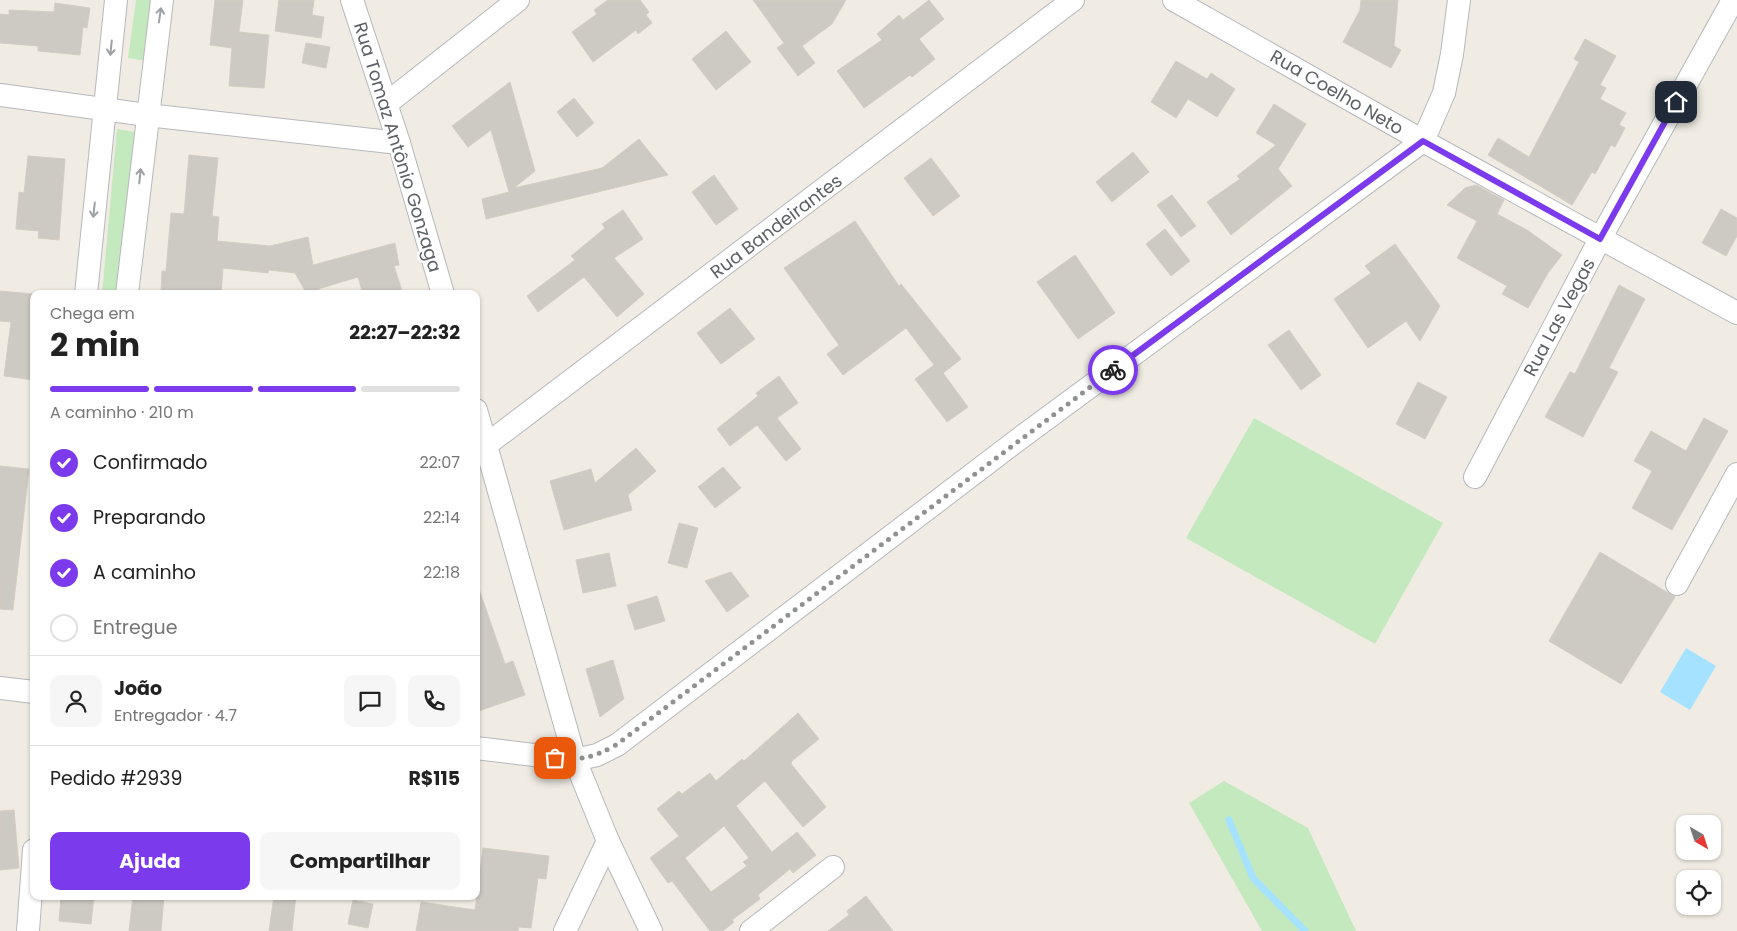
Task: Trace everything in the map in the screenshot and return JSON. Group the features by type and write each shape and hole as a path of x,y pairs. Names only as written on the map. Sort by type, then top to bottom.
{"street":[{"path":"86,290 116,0"},
{"path":"127,290 162,0"},
{"name":"Rua Tomaz Antônio Gonzaga","path":"352,0 399,143 442,290"},
{"path":"386,104 518,0"},
{"name":"Rua Bandeirantes","path":"481,444 1073,0"},
{"name":"Rua Coelho Neto","path":"1174,0 1423,141 1737,313"},
{"path":"480,748 575,760 597,755 616,745 1019,439 1423,141 1444,93 1452,54 1459,0"},
{"name":"Rua Las Vegas","path":"1475,477 1600,239 1733,0"},
{"path":"0,95 147,115 399,143"},
{"path":"481,444 575,760 608,841 651,931"},
{"path":"1677,584 1737,474"},
{"path":"0,688 30,692"},
{"path":"0,699 30,692"},
{"path":"565,931 608,841"},
{"path":"751,931 834,867"},
{"path":"28,931 30,900"}],"green space":[{"path":"136,0 154,0 146,61 128,58"},
{"path":"117,129 135,132 119,290 102,290"},
{"path":"1254,418 1443,523 1375,644 1186,538"},
{"path":"1224,781 1308,828 1356,931 1262,931 1189,803"}],"water":[{"path":"1686,648 1716,666 1690,710 1660,692"}],"building":[{"path":"215,0 243,0 239,32 269,35 264,88 229,86 232,48 210,45"},
{"path":"279,0 314,0 312,15 324,17 321,38 275,31"},
{"path":"608,0 640,0 649,12 646,15 652,23 638,34 636,30 593,62 572,32 597,14 594,10"},
{"path":"753,0 846,0 832,24 802,46 815,63 798,76 777,48 784,43"},
{"path":"929,0 944,19 919,39 935,59 912,77 910,75 864,108 837,71 882,40 877,34 899,15 903,20"},
{"path":"1361,0 1398,0 1394,46 1401,50 1391,68 1343,42 1360,10"},
{"path":"55,3 90,8 87,28 83,27 80,55 38,51 38,46 0,43 0,14 9,15 9,10 54,12"},
{"path":"726,31 751,62 716,90 692,59"},
{"path":"1585,39 1616,56 1600,85 1606,88 1600,99 1626,113 1619,125 1625,128 1615,147 1611,145 1595,174 1592,172 1572,205 1488,155 1498,138 1529,157 1579,62 1574,59"},
{"path":"306,43 330,47 326,68 302,63"},
{"path":"1176,61 1207,79 1211,73 1235,89 1217,117 1188,99 1176,118 1151,102"},
{"path":"510,82 535,171 514,188 602,168 639,139 668,175 486,219 482,199 509,192 491,130 468,147 452,126"},
{"path":"574,98 594,123 577,137 557,112"},
{"path":"1274,104 1306,124 1278,169 1292,186 1231,235 1207,202 1240,179 1237,176 1276,145 1256,133"},
{"path":"1133,152 1149,172 1112,202 1096,182"},
{"path":"189,155 218,158 212,216 219,217 217,241 270,246 308,237 313,265 395,243 399,265 394,266 402,290 362,290 358,277 318,290 305,290 295,273 269,270 268,273 223,268 221,290 161,290 162,271 166,271 171,213 184,214"},
{"path":"28,156 65,159 59,240 38,238 39,231 16,229 19,192 24,193"},
{"path":"931,158 960,196 933,216 904,178"},
{"path":"714,175 738,209 716,225 692,192"},
{"path":"1476,185 1504,200 1497,214 1527,230 1562,255 1548,273 1528,308 1502,294 1507,286 1457,258 1477,221 1447,205 1465,188"},
{"path":"1172,195 1196,226 1181,237 1157,205"},
{"path":"1721,209 1737,218 1737,236 1726,256 1702,243"},
{"path":"623,210 643,239 614,258 644,294 617,317 584,277 538,312 527,296 575,260 571,256 605,228 602,224"},
{"path":"855,221 899,286 901,284 961,359 943,373 968,407 947,422 915,379 934,365 906,328 843,375 827,354 839,345 784,268"},
{"path":"1165,229 1190,261 1171,276 1146,244"},
{"path":"1395,244 1440,306 1420,341 1406,321 1368,348 1334,299 1371,273 1365,266"},
{"path":"1075,255 1115,313 1078,339 1037,282"},
{"path":"1619,285 1645,299 1609,368 1618,372 1583,437 1545,417 1570,372 1575,374"},
{"path":"0,291 30,294 30,379 4,376 11,322 0,321"},
{"path":"730,308 755,339 721,364 697,333"},
{"path":"1289,330 1321,375 1301,390 1268,345"},
{"path":"779,376 798,403 777,418 801,449 786,461 757,425 730,446 717,429 758,396 756,393"},
{"path":"1418,382 1447,397 1425,439 1396,424"},
{"path":"1704,418 1728,431 1672,530 1632,508 1652,471 1634,461 1651,431 1686,451"},
{"path":"636,448 656,471 628,495 632,510 564,530 550,481 591,469 595,483"},
{"path":"0,466 29,469 13,610 0,609"},
{"path":"723,467 741,488 715,508 698,487"},
{"path":"679,523 698,528 687,568 668,563"},
{"path":"1600,552 1675,597 1621,684 1549,641"},
{"path":"609,553 616,586 583,593 576,560"},
{"path":"731,572 749,596 727,612 705,581"},
{"path":"480,592 505,664 513,661 525,695 480,711"},
{"path":"657,596 665,621 635,630 627,605"},
{"path":"613,660 624,699 600,717 586,669"},
{"path":"798,713 819,739 792,761 791,764 826,807 803,827 765,781 736,806 772,852 797,832 816,855 793,873 790,869 758,895 760,899 732,920 734,922 723,931 710,931 672,881 668,883 650,858 679,836 657,809 679,791 682,794 710,773 716,781 742,759 744,761","holes":["724,826 749,858 743,862 747,866 711,892 685,858"]},
{"path":"14,810 19,868 0,870 0,811"},
{"path":"483,848 549,856 546,879 538,878 531,928 519,927 518,931 416,931 421,902 475,910 476,900 480,900 480,871"},
{"path":"866,896 893,931 828,931 849,915 847,911"},
{"path":"61,900 94,900 91,924 59,921"},
{"path":"133,900 164,900 161,931 129,931"},
{"path":"273,900 296,900 292,931 269,931"},
{"path":"353,900 373,904 368,928 348,924"}],"waterway":[{"path":"1229,820 1253,878 1305,931"}],"way so far":[{"path":"555,758 575,760 597,755 616,745 1019,439 1113,370"}],"route":[{"path":"1113,370 1423,141 1600,239 1676,102"}]}
